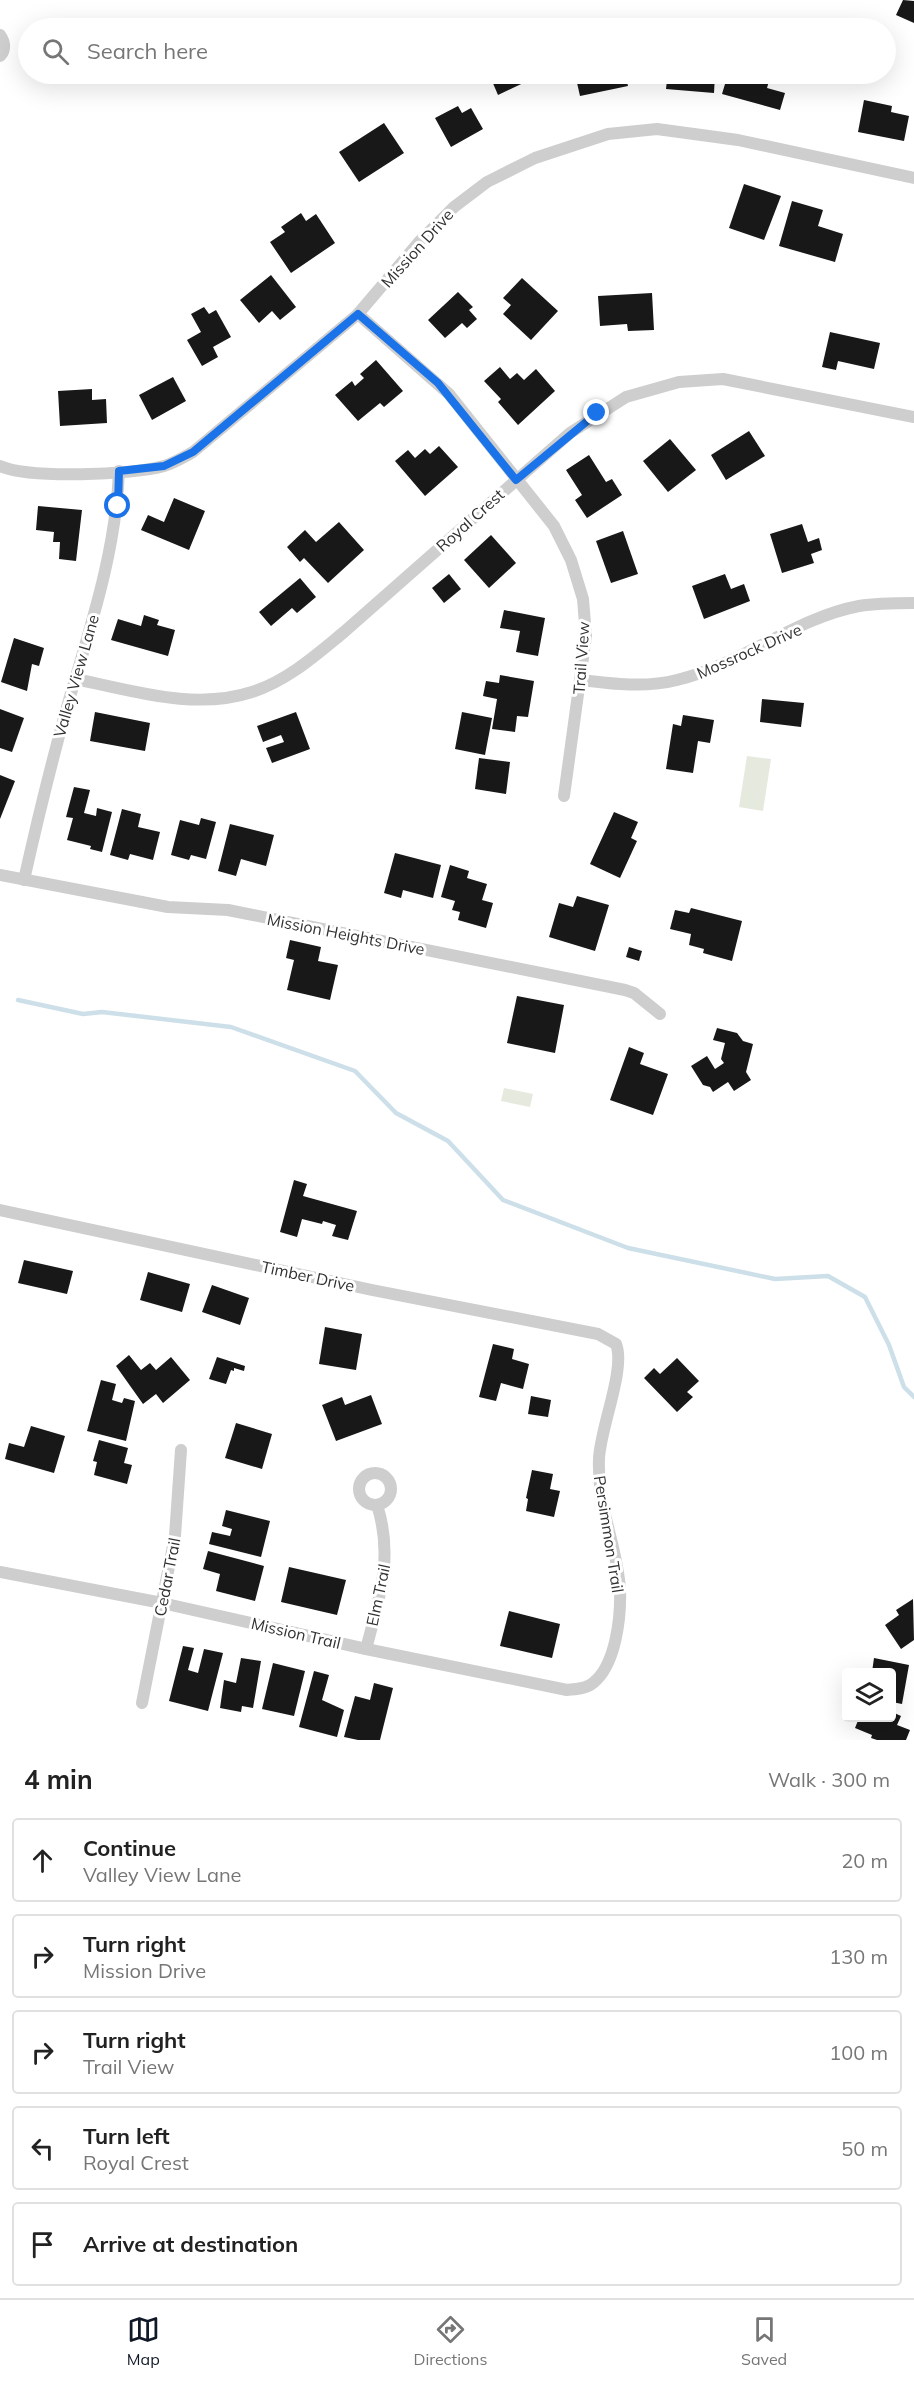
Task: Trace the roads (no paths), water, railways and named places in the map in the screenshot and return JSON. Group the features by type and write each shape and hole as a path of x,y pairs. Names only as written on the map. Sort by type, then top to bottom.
{"street":[{"path":"0,35 4,41 3,52 0,56"},
{"name":"Mission Drive","path":"0,466 11,470 51,475 119,471 164,466 193,452 358,314 420,240 471,193 535,158 608,134 657,129 688,132 778,148 914,178"},
{"name":"Trail View","path":"358,314 438,383 554,526 578,580 586,636 582,680 564,796"},
{"name":"Royal Crest","path":"75,679 193,700 242,694 273,683 293,672 344,632 516,480 597,413 626,397 680,382 723,379 914,417"},
{"name":"Valley View Lane","path":"24,880 54,751 108,564 118,506 119,471"},
{"name":"Mossrock Drive","path":"582,680 632,684 677,680 726,663 831,615 858,607 914,603"},
{"name":"Mission Heights Drive","path":"0,875 168,907 228,910 625,990 634,993 660,1014"},
{"name":"Timber Drive","path":"0,1210 372,1290 594,1333 615,1344"},
{"name":"Persimmon Trail","path":"592,1685 608,1663 619,1610 617,1572 605,1525 598,1479 605,1416 620,1364 615,1344"},
{"name":"Cedar Trail","path":"142,1702 175,1536 181,1450"},
{"name":"Elm Trail","path":"366,1649 380,1598 387,1554 384,1527 377,1505"},
{"name":"Mission Trail","path":"0,1572 162,1603 553,1689 579,1689 592,1685"}],"waterway":[{"path":"18,1000 83,1014 102,1012 231,1027 355,1071 396,1113 448,1141 503,1200 628,1248 775,1279 828,1276 865,1297 889,1345 904,1387 914,1397"}]}
